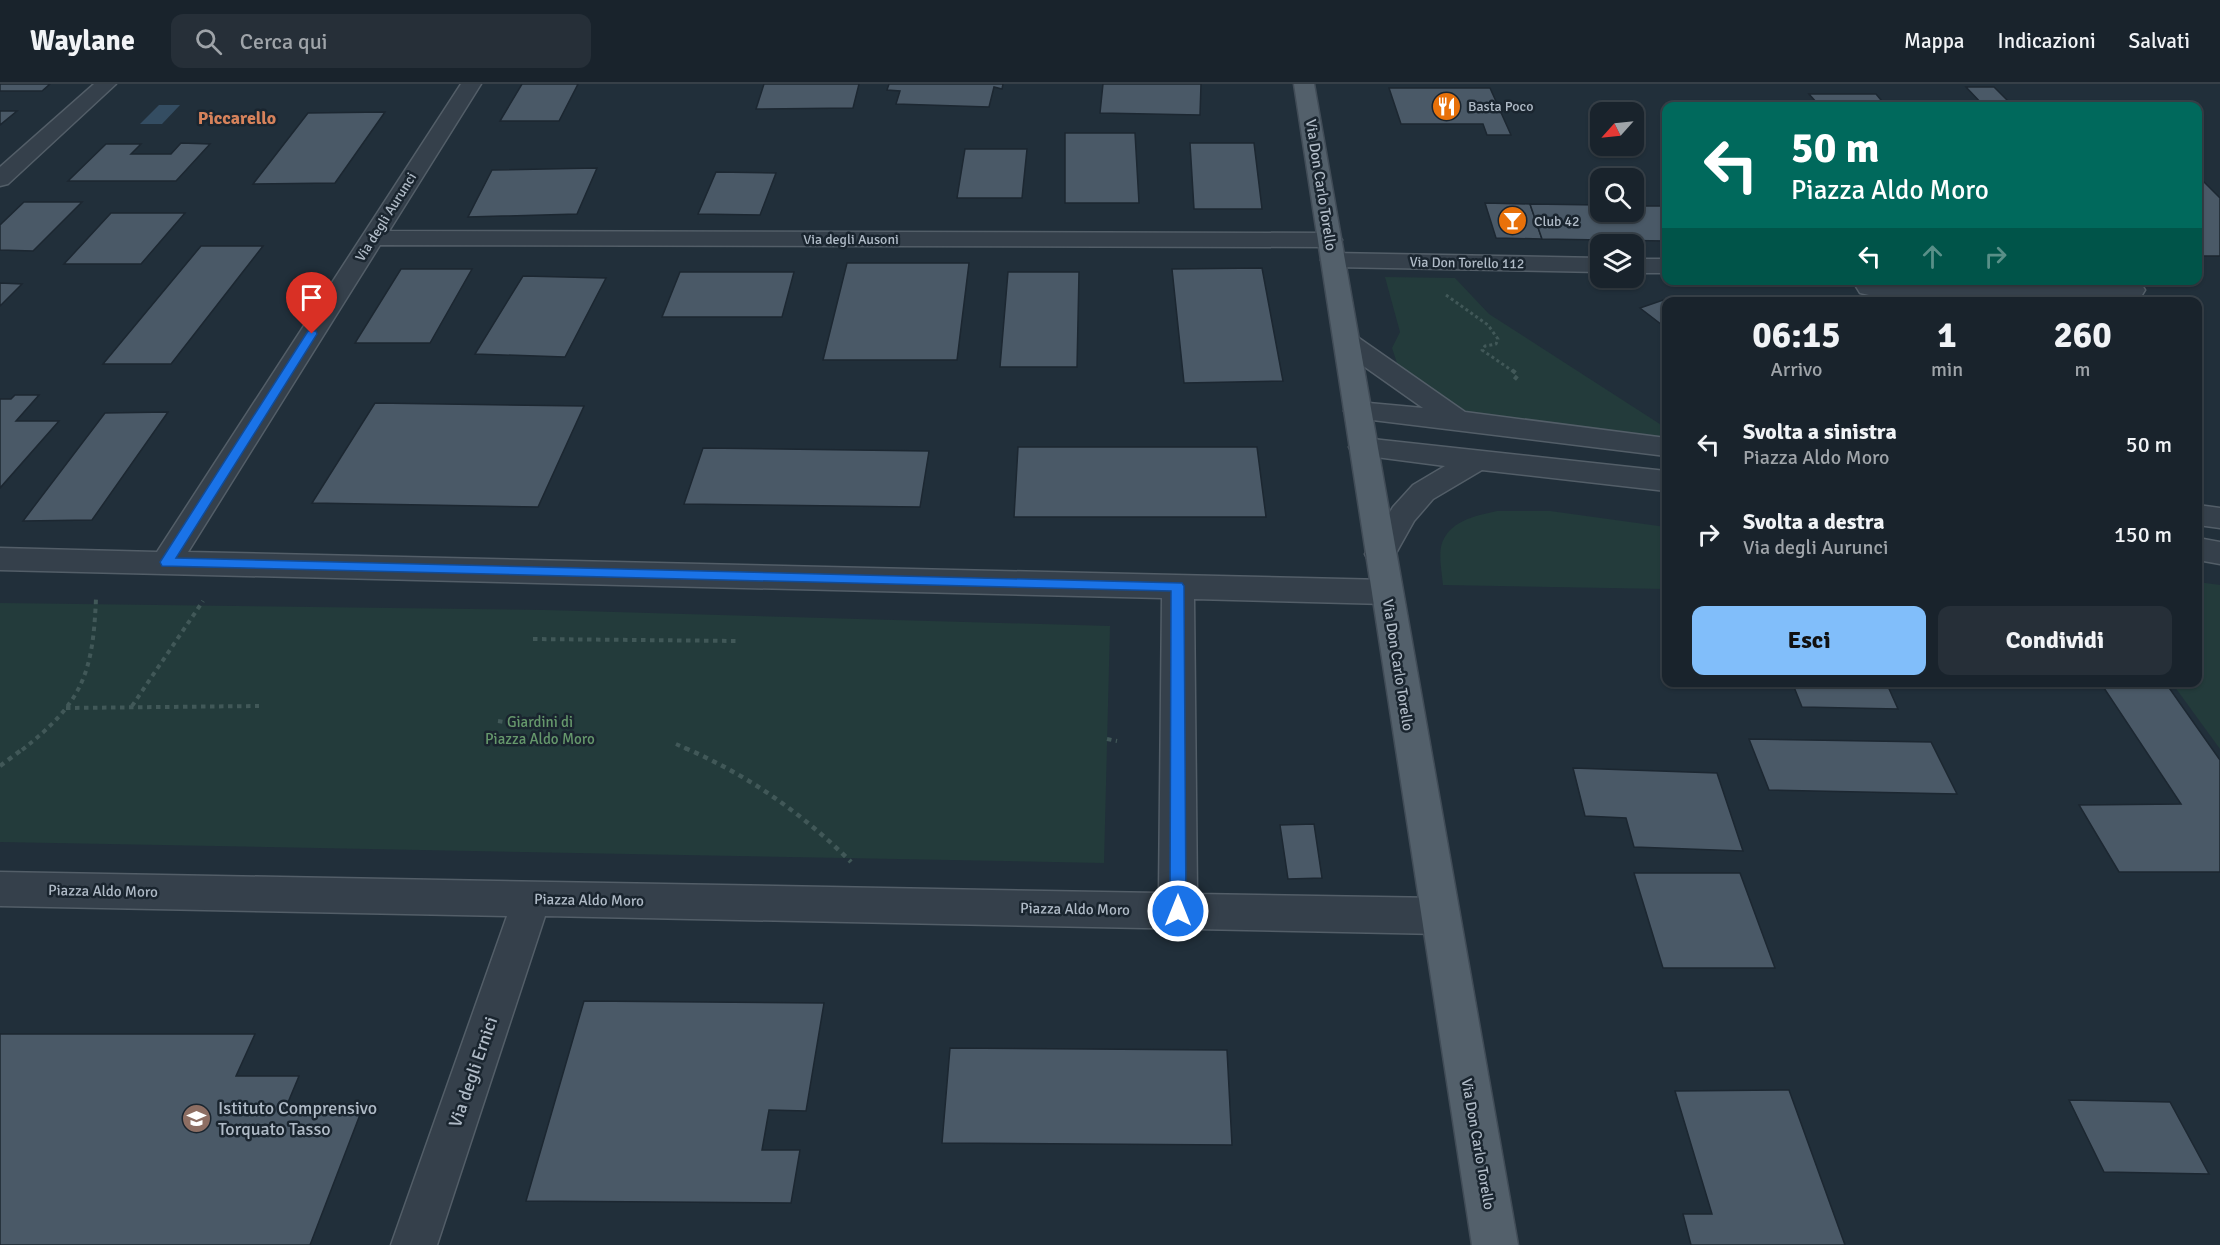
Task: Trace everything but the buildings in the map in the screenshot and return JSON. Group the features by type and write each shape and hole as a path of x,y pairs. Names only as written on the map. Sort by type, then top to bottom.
{"main road":[{"name":"Via Don Carlo Torello","path":"1304,84 1495,1245"}],"street":[{"path":"0,179 106,84"},
{"name":"Via degli Aurunci","path":"166,562 471,84"},
{"name":"Via degli Ausoni","path":"373,238 1332,250"},
{"name":"Via Don Torello 112","path":"1332,250 1443,263 1590,265"},
{"path":"1644,266 1662,266"},
{"path":"1867,285 1869,288 2133,290"},
{"path":"1347,342 1425,399 1464,421"},
{"path":"1358,411 1464,421 1662,446"},
{"path":"1363,447 1662,481"},
{"path":"1380,554 1403,514 1423,492 1477,460"},
{"path":"2202,516 2220,518"},
{"path":"2202,550 2220,553"},
{"path":"0,559 1386,592"},
{"path":"1178,586 1178,911"},
{"name":"Piazza Aldo Moro","path":"0,889 1440,916"},
{"name":"Via degli Ernici","path":"414,1245 532,899"}],"path":[{"path":"1443,263 1448,280 1445,295 1456,305 1490,325 1498,339 1496,344 1485,346 1482,350 1514,370 1518,375 1514,380"},
{"path":"0,766 38,737 66,708 78,690 91,659 96,598"},
{"path":"131,707 204,601"},
{"path":"532,639 739,641"},
{"path":"66,708 259,706"},
{"path":"498,721 512,723"},
{"path":"1107,740 1118,741"},
{"path":"676,744 707,757 758,786 832,842 856,867"}],"green space":[{"path":"1385,277 1455,278 1489,314 1662,425 1662,444 1464,418 1399,369 1392,348 1400,332"},
{"path":"1497,511 1550,511 1662,526 1662,589 1443,585 1440,551 1444,538 1449,531 1463,521"},
{"path":"2202,583 2220,585 2220,749 2175,687 2202,687"},
{"name":"Giardini di Piazza Aldo Moro","path":"0,603 545,610 1110,626 1104,863 0,842"}],"water":[{"path":"159,105 180,105 162,124 140,124"}],"place":[{"name":"Basta Poco","path":"1447,106"},
{"name":"Club 42","path":"1513,221"},
{"name":"Istituto Comprensivo Torquato Tasso","path":"197,1118"}],"district":[{"name":"Piccarello","path":"237,118"}],"route":[{"path":"312,334 166,562 1178,586 1178,911"}]}
